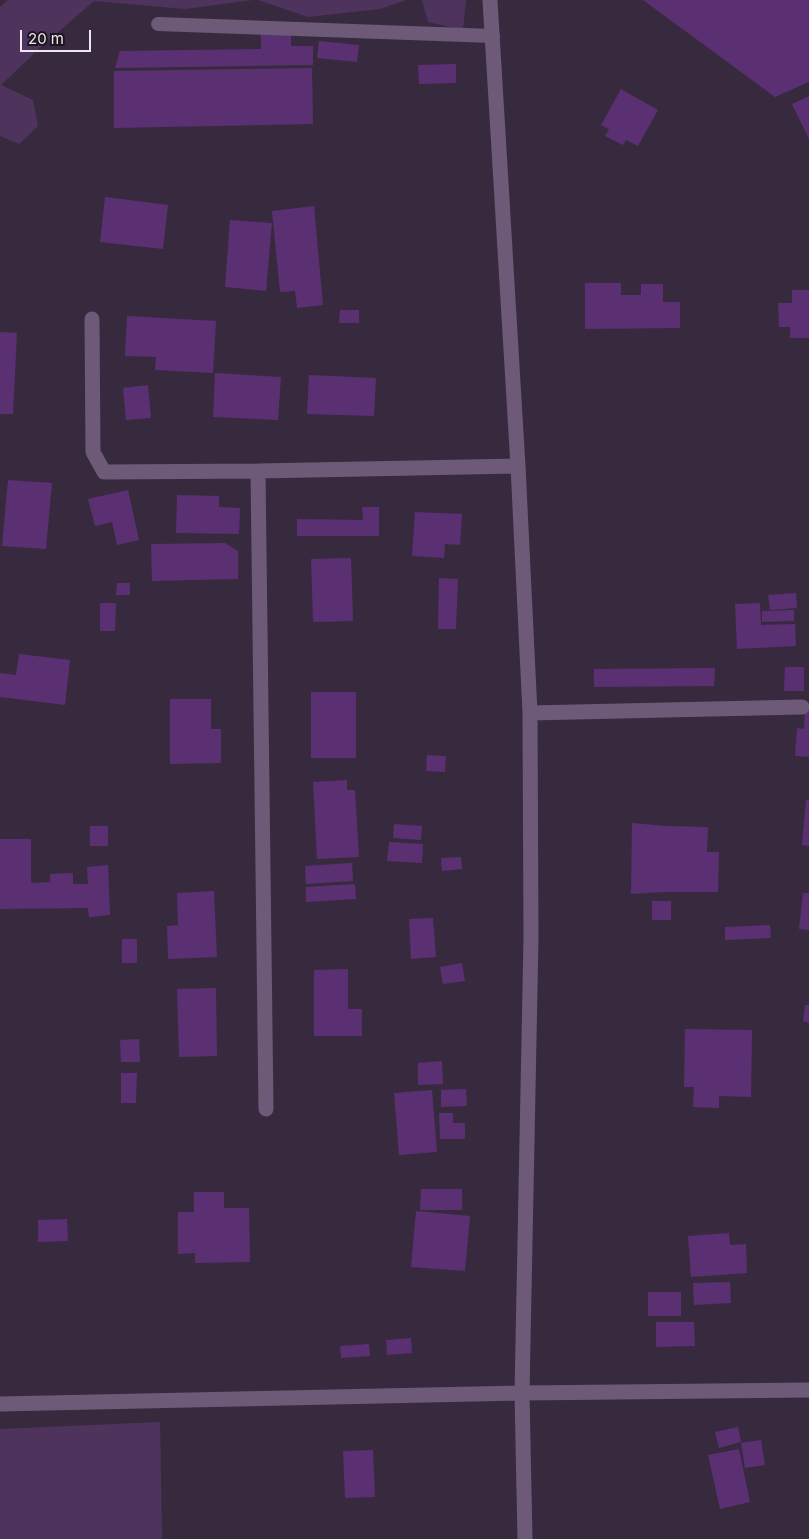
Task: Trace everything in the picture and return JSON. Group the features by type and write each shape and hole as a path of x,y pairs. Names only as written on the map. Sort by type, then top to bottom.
{"street":[{"path":"490,0 518,466 530,713 531,938 522,1393 525,1539"},
{"path":"92,319 93,452 104,472 518,466"},
{"path":"258,471 266,1109"},
{"path":"530,713 802,707"},
{"path":"0,1404 522,1393 809,1390"}],"lane":[{"path":"158,24 492,36"}],"shaded area":[{"path":"8,0 253,0 185,9 94,1 43,45 1,85 33,100 38,126 19,144 0,136 0,7"},
{"path":"258,0 406,0 380,9 308,17"},
{"path":"422,0 466,0 463,30 428,22"},
{"path":"160,1422 162,1539 0,1539 0,1429"}],"building":[{"path":"643,0 809,0 809,82 775,97"},
{"path":"291,32 291,46 313,46 313,65 115,68 120,51 261,49 261,33"},
{"path":"319,41 359,45 357,62 317,58"},
{"path":"456,64 456,83 419,84 418,65"},
{"path":"312,68 313,124 114,128 114,71"},
{"path":"621,89 658,110 638,146 626,140 623,145 605,136 609,129 601,125"},
{"path":"809,96 809,139 792,104"},
{"path":"105,197 168,205 163,249 100,242"},
{"path":"314,206 323,305 297,308 295,291 280,292 272,211"},
{"path":"230,220 272,223 266,291 225,287"},
{"path":"585,283 621,283 621,295 641,295 641,284 663,284 663,302 680,302 680,328 585,329"},
{"path":"792,290 809,290 809,338 790,338 790,327 779,327 778,303 792,303"},
{"path":"340,310 359,310 359,323 339,323"},
{"path":"127,316 216,321 213,373 155,370 156,357 125,356"},
{"path":"0,332 17,333 13,414 0,414"},
{"path":"215,373 281,377 278,420 213,417"},
{"path":"309,375 376,378 374,416 307,414"},
{"path":"148,385 151,418 126,420 123,388"},
{"path":"8,480 52,483 46,549 2,546"},
{"path":"128,490 139,540 117,545 112,522 95,526 88,499"},
{"path":"177,495 219,496 219,507 240,508 239,534 176,533"},
{"path":"362,507 379,507 379,536 297,536 297,519 363,520"},
{"path":"415,512 462,514 460,545 445,544 444,558 412,556"},
{"path":"225,543 238,551 238,579 152,581 151,544"},
{"path":"351,558 353,621 313,622 311,559"},
{"path":"439,578 458,579 456,629 438,629"},
{"path":"117,583 130,583 130,595 116,595"},
{"path":"796,593 797,608 770,610 768,595"},
{"path":"100,603 116,603 115,631 100,631"},
{"path":"760,603 761,625 795,624 796,646 737,649 735,604"},
{"path":"794,610 794,621 762,622 762,611"},
{"path":"19,654 70,660 65,705 0,697 0,673 16,675"},
{"path":"785,667 804,667 804,691 784,691"},
{"path":"715,668 714,686 594,687 594,669"},
{"path":"311,692 356,692 356,758 311,758"},
{"path":"170,699 211,699 211,729 221,729 221,763 170,764"},
{"path":"805,707 809,708 809,757 795,756 797,728 804,729"},
{"path":"427,755 446,756 445,772 426,771"},
{"path":"347,780 347,790 355,790 359,857 317,859 313,782"},
{"path":"806,800 809,800 809,846 802,845"},
{"path":"632,823 708,827 707,852 719,852 718,892 631,894"},
{"path":"394,824 422,826 421,840 393,838"},
{"path":"90,826 108,826 108,846 90,846"},
{"path":"0,839 31,839 31,883 50,882 50,874 73,873 73,884 88,884 87,867 108,865 110,915 89,917 88,908 0,909"},
{"path":"389,842 423,844 422,863 387,861"},
{"path":"461,857 462,869 442,871 441,858"},
{"path":"352,863 353,881 306,884 305,866"},
{"path":"355,884 356,899 306,902 306,887"},
{"path":"214,891 217,957 168,959 167,926 178,925 177,893"},
{"path":"803,893 809,893 809,930 799,929"},
{"path":"652,901 671,901 671,920 652,920"},
{"path":"433,918 436,957 411,959 409,919"},
{"path":"770,925 771,938 725,940 725,927"},
{"path":"122,939 137,939 137,963 122,963"},
{"path":"462,963 465,981 443,984 440,967"},
{"path":"348,969 348,1009 362,1009 362,1036 314,1036 314,970"},
{"path":"216,988 217,1056 179,1057 177,989"},
{"path":"805,1005 809,1005 809,1023 803,1021"},
{"path":"685,1029 752,1030 751,1097 719,1096 719,1108 693,1107 694,1087 684,1087"},
{"path":"139,1039 140,1062 121,1062 120,1040"},
{"path":"442,1061 443,1084 418,1085 418,1063"},
{"path":"121,1073 137,1073 136,1103 121,1103"},
{"path":"466,1089 467,1106 441,1107 441,1090"},
{"path":"432,1090 437,1152 399,1155 394,1093"},
{"path":"439,1113 453,1113 453,1123 465,1123 465,1139 440,1139"},
{"path":"421,1189 462,1189 462,1210 420,1210"},
{"path":"194,1192 224,1192 224,1208 249,1208 250,1262 195,1263 195,1253 178,1254 178,1212 194,1212"},
{"path":"416,1211 470,1216 465,1271 411,1267"},
{"path":"67,1219 68,1241 38,1242 38,1220"},
{"path":"729,1233 730,1245 746,1244 747,1273 691,1277 688,1236"},
{"path":"730,1282 731,1303 694,1305 693,1283"},
{"path":"648,1292 681,1292 681,1316 648,1316"},
{"path":"656,1322 694,1322 695,1346 656,1347"},
{"path":"411,1338 412,1353 387,1355 386,1340"},
{"path":"369,1344 370,1356 341,1358 340,1346"},
{"path":"738,1427 741,1442 719,1448 715,1432"},
{"path":"761,1440 765,1465 745,1468 741,1443"},
{"path":"739,1449 750,1502 720,1509 708,1455"},
{"path":"373,1450 375,1497 345,1498 343,1451"}]}
